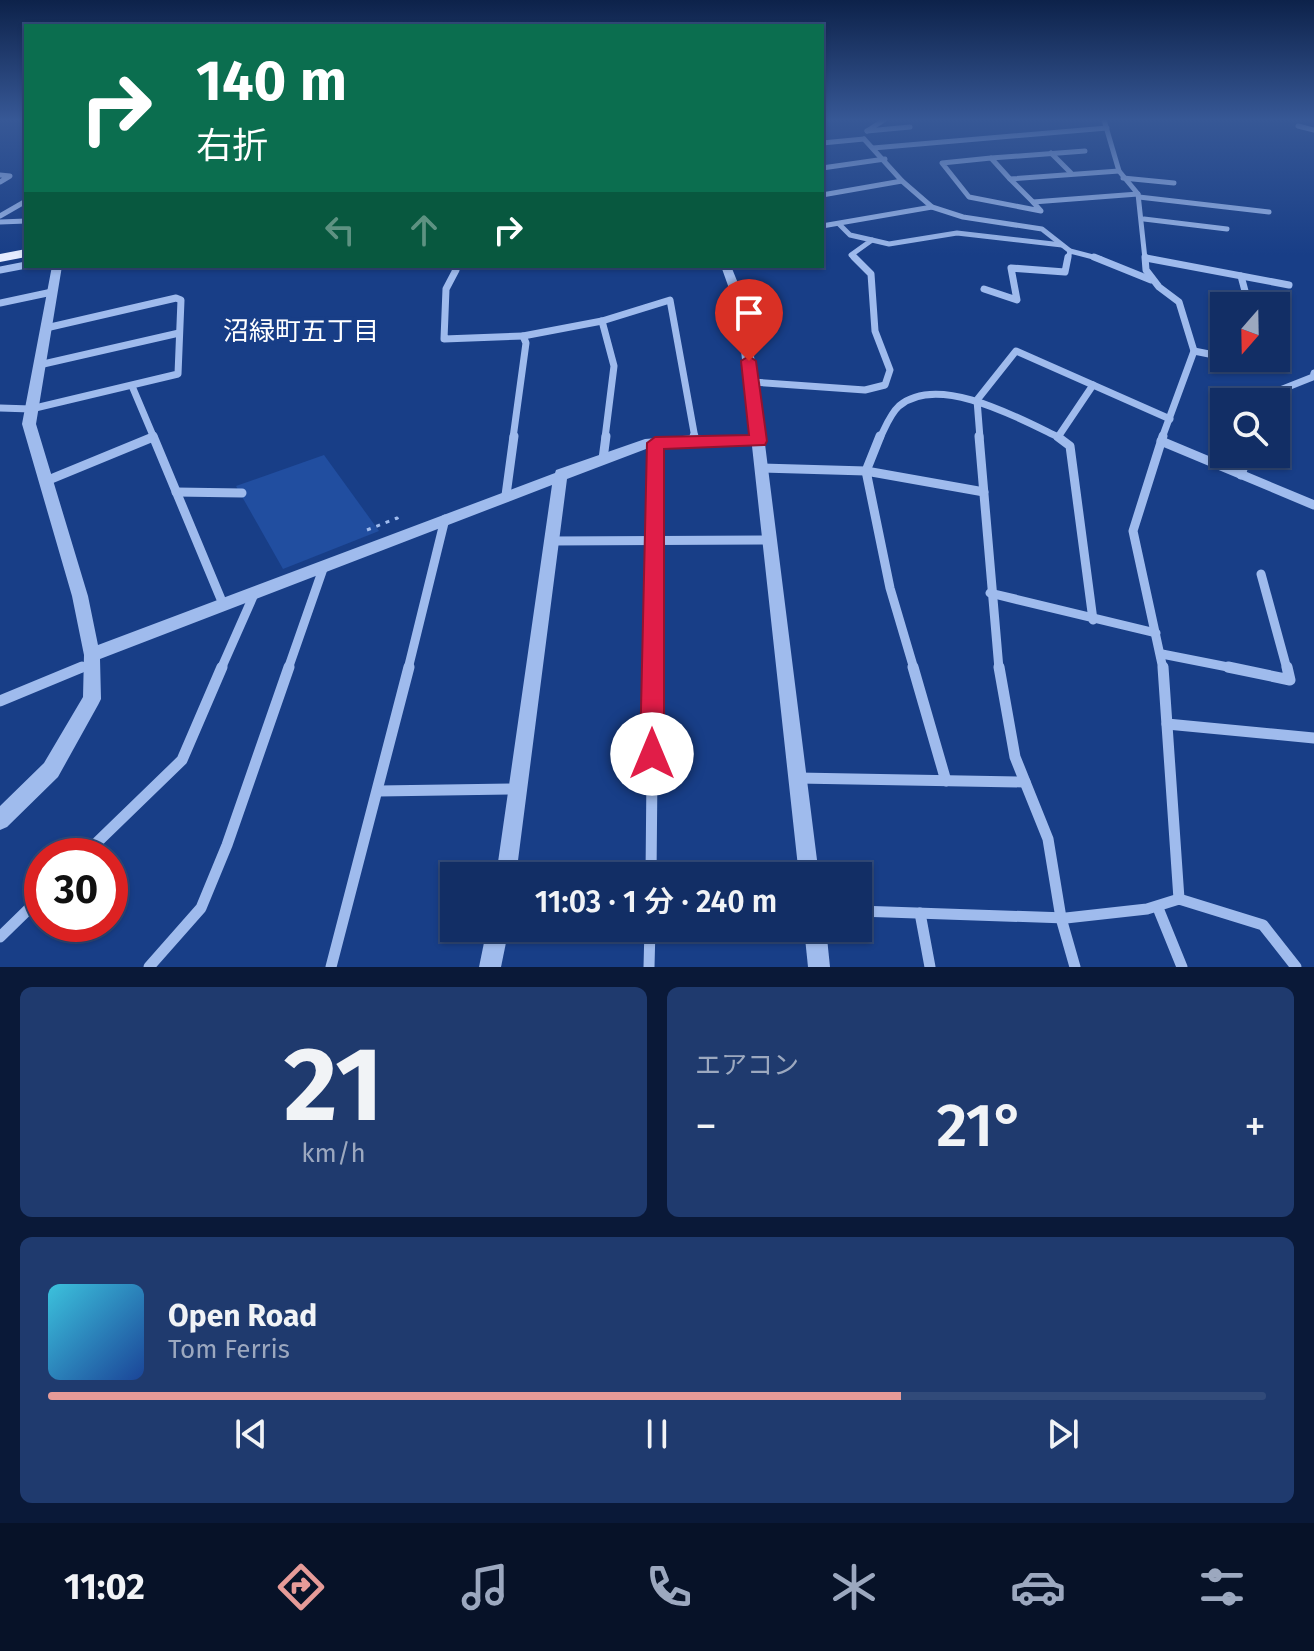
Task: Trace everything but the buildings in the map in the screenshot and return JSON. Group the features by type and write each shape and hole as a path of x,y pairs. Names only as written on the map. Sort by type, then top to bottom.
{"main road":[{"path":"0,248 24,243"},
{"path":"0,258 24,253"}],"street":[{"path":"890,165 902,181 932,207 963,217 1042,229 1070,251 1111,262 1153,281 1179,302 1194,351 1133,531 1162,654 1179,899"},
{"path":"944,165 969,197 1041,211"},
{"path":"997,165 1041,211 1045,219 1042,229"},
{"path":"1063,165 1071,173"},
{"path":"1117,165 1129,189 1138,196 1144,219 1146,270 1153,281"},
{"path":"1010,179 1119,171"},
{"path":"0,175 10,176 0,182"},
{"path":"1123,178 1174,183"},
{"path":"824,195 902,181"},
{"path":"1033,202 1138,196 1269,212"},
{"path":"0,219 24,202"},
{"path":"824,226 932,207"},
{"path":"0,219 24,221"},
{"path":"1144,219 1227,229"},
{"path":"839,224 850,235 889,244 957,233 1063,245"},
{"path":"752,382 865,390 885,385 890,370 875,331 871,274 851,255 872,240"},
{"path":"984,289 1017,300 1011,268 1065,272 1070,251"},
{"path":"1146,258 1289,285"},
{"path":"0,270 24,265"},
{"path":"0,820 51,770 92,699 92,659 80,596 29,424 57,268"},
{"path":"454,268 446,289 444,339 523,336 602,321 670,300 695,440"},
{"path":"727,268 742,308 807,862"},
{"path":"1241,276 1245,292"},
{"path":"0,303 52,292"},
{"path":"0,408 31,409 178,374 181,300 176,298 46,328"},
{"path":"602,321 614,366 603,459"},
{"path":"39,365 179,333"},
{"path":"506,495 526,343 523,336"},
{"path":"1075,967 1061,918 1048,839 1015,757 1001,688 990,593 977,400 1016,351 1170,419"},
{"path":"1194,351 1210,354"},
{"path":"1288,388 1310,381 1314,373"},
{"path":"1058,437 1093,385"},
{"path":"132,386 223,604"},
{"path":"946,781 890,588 866,471 899,405 921,395 977,400 1058,437 1070,446 1093,620"},
{"path":"45,481 153,437"},
{"path":"0,701 223,604 603,459 655,443 759,441"},
{"path":"1161,441 1314,505"},
{"path":"651,862 655,443"},
{"path":"760,468 866,471 984,492"},
{"path":"1241,475 1243,468"},
{"path":"508,862 561,474"},
{"path":"176,492 242,493"},
{"path":"331,967 379,791 445,519"},
{"path":"551,541 769,540"},
{"path":"149,967 201,908 227,845 325,565"},
{"path":"1162,654 1290,680 1261,574"},
{"path":"102,838 182,760 256,592"},
{"path":"990,593 1156,633"},
{"path":"1167,724 1314,738"},
{"path":"797,778 1025,782"},
{"path":"379,791 518,789"},
{"path":"872,911 1061,918 1158,908 1179,899 1263,925 1296,967"},
{"path":"1158,908 1182,967"},
{"path":"920,913 930,967"},
{"path":"0,937 24,914"},
{"path":"490,967 495,942"},
{"path":"649,967 650,942"},
{"path":"816,942 819,967"}],"path":[{"path":"367,530 397,518 401,526"}],"shaded area":[{"path":"324,455 379,531 283,569 236,486"}],"district":[{"name":"沼緑町五丁目","path":"301,331"}],"route":[{"path":"652,754 655,443 759,441 749,361"}]}
